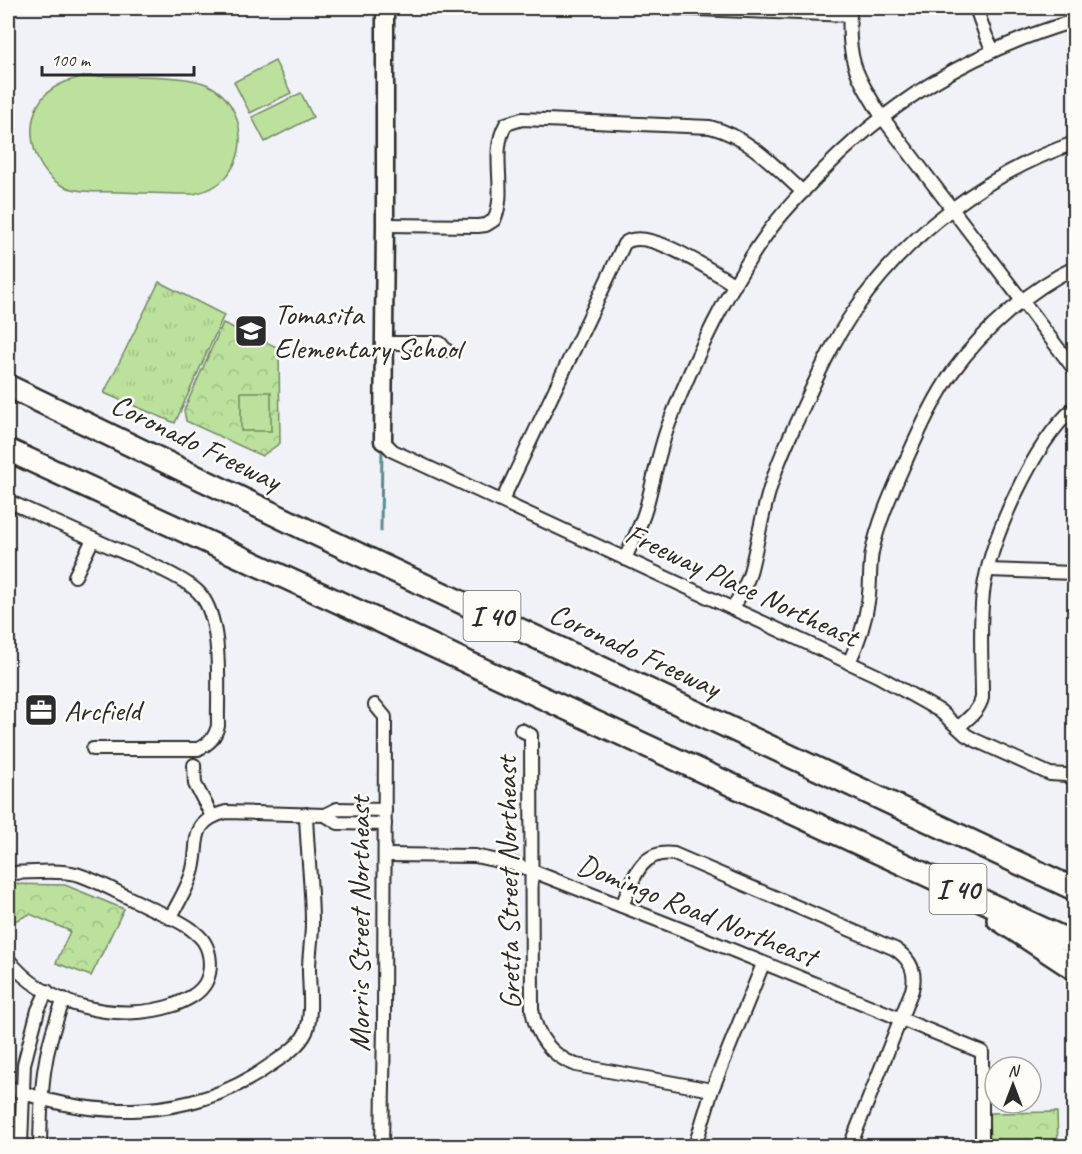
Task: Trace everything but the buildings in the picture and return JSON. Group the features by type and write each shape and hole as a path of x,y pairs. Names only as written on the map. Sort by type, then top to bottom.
{"highway":[{"name":"Coronado Freeway","path":"8,386 317,535 1074,889"},
{"name":"I 40","path":"8,450 1074,943"},
{"path":"842,834 992,915 1074,969"},
{"path":"977,843 1074,880"}],"street":[{"path":"382,441 385,225 384,8"},
{"path":"672,8 850,11 850,52 863,87 882,117 1074,369"},
{"path":"976,8 993,50"},
{"path":"625,559 645,510 655,466 670,421 699,354 735,285 769,231 839,153 882,117 921,89 963,64 993,50 1074,21"},
{"path":"385,225 478,226 486,225 494,220 499,203 500,137 506,124 522,119 710,127 728,132 750,145 802,192"},
{"path":"733,609 748,579 773,478 811,388 855,310 886,270 953,208 993,180 1024,163 1074,143"},
{"path":"502,501 627,241 640,240 672,248 735,285"},
{"path":"849,663 861,636 868,602 872,552 890,496 933,404 953,370 978,341 1023,301 1058,276 1074,268"},
{"path":"384,343 440,343 446,350"},
{"path":"959,726 976,712 982,698 981,613 991,553 1026,475 1049,436 1074,408"},
{"name":"Freeway Place Northeast","path":"382,441 393,451 849,663 919,698 940,711 959,726 966,735 975,740 1050,774 1066,775 1074,779"},
{"path":"8,501 187,582 200,593 206,603 213,626 217,666 218,726 210,743 198,749 93,749"},
{"path":"75,576 93,539"},
{"path":"988,570 1074,573"},
{"name":"Morris Street Northeast","path":"375,705 385,717 382,1146"},
{"name":"Gretta Street Northeast","path":"521,730 531,735 532,1009 535,1026 547,1046 559,1057 576,1065 712,1090"},
{"path":"194,765 195,784 212,816"},
{"path":"325,815 337,809 385,810"},
{"path":"170,918 192,874 199,831 212,816 226,812 306,814 325,815 338,823 385,824"},
{"path":"8,1087 87,1108 115,1111 151,1110 190,1102 233,1087 255,1076 284,1056 306,1032 309,1018 311,937 306,814"},
{"path":"622,906 636,873 645,861 660,853 680,855 903,954 912,967 914,978 912,990 850,1146"},
{"name":"Domingo Road Northeast","path":"385,855 475,856 531,870 982,1052 982,1146"},
{"path":"8,873 75,874 170,918 190,928 200,937 208,954 209,972 204,985 185,1001 154,1011 120,1013 104,1011 64,999 47,991 19,972 8,959"},
{"path":"695,1146 712,1090 763,964"},
{"path":"21,1146 24,1064 38,1010 47,991"},
{"path":"40,1146 43,1069 50,1038 64,999"}],"green space":[{"path":"275,61 291,93 250,113 234,82"},
{"path":"87,76 181,78 206,84 217,90 233,110 240,134 237,159 228,175 215,186 193,194 90,192 68,188 51,178 42,168 33,143 32,130 38,104 55,87"},
{"path":"301,93 313,117 265,142 252,117"},
{"path":"159,282 224,315 175,423 104,393"},
{"path":"223,323 279,348 280,443 262,456 186,421 184,410"},
{"path":"241,392 271,392 271,431 241,431"},
{"path":"8,884 65,885 124,909 91,976 56,963 70,931 30,914 8,924"},
{"path":"1043,1112 1057,1112 1058,1146 990,1146 989,1115 1043,1115"}],"waterway":[{"path":"381,531 382,446"}],"place":[{"name":"Tomasita Elementary School","path":"251,331"},
{"name":"Arcfield","path":"41,710"}]}
